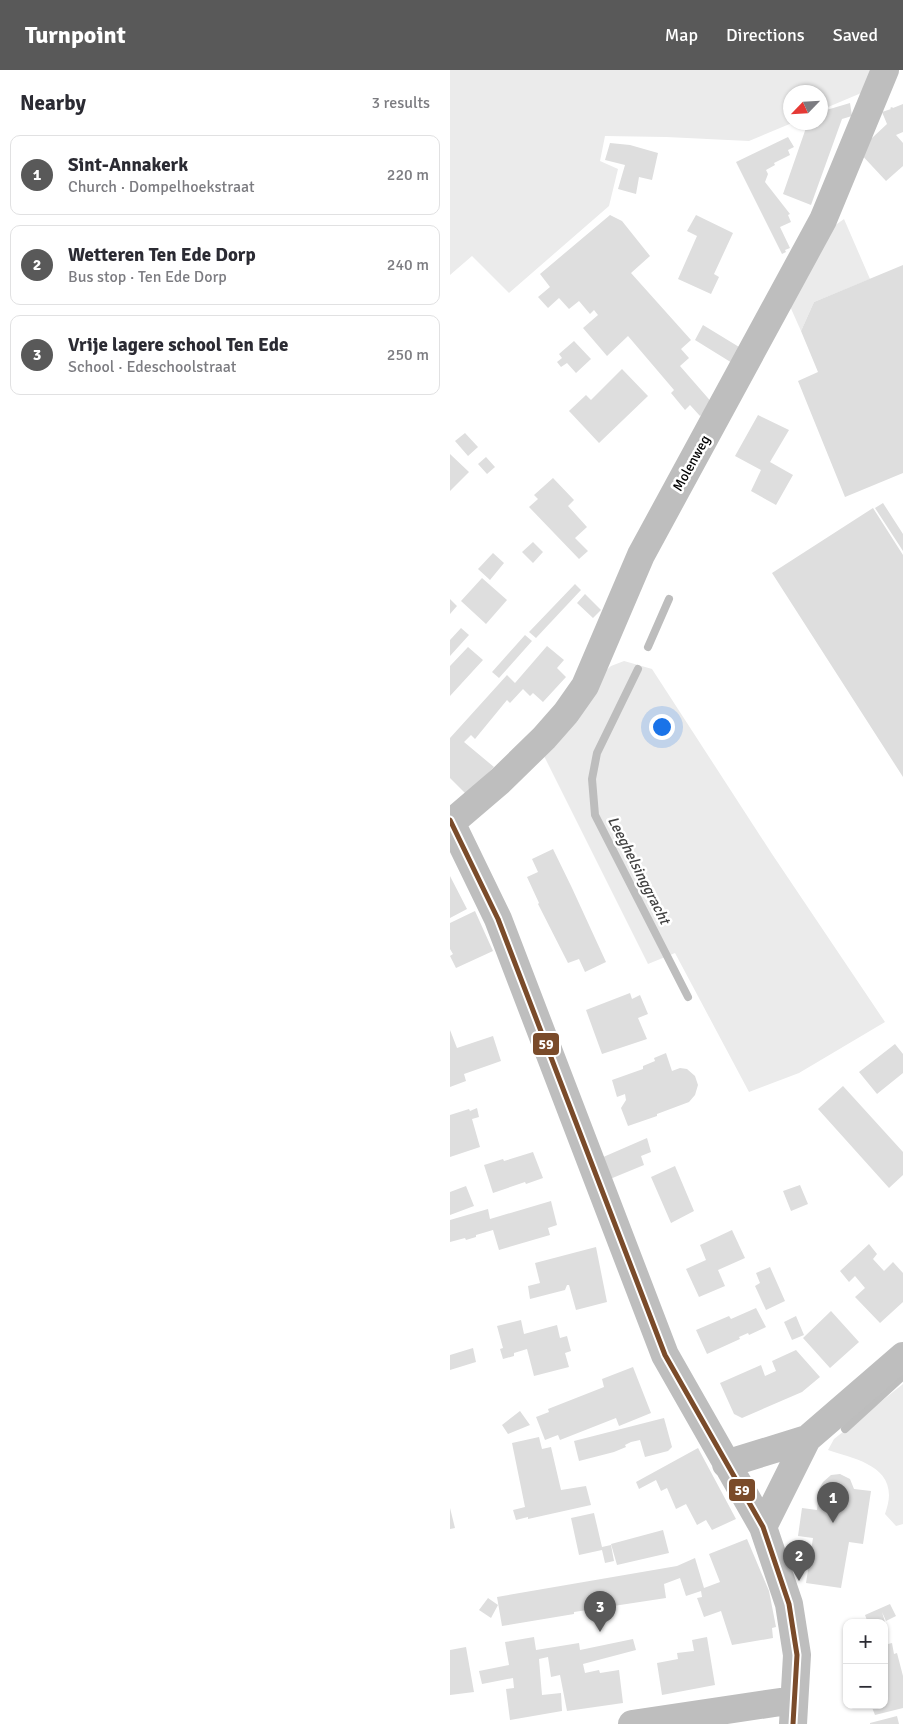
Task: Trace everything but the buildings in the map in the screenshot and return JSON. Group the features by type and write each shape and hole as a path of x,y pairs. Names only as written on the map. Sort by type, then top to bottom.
{"street":[{"name":"Molenweg","path":"451,821 500,780 544,738 566,713 585,686 641,555 822,220 884,70"},
{"path":"451,821 498,919 665,1356 763,1527 789,1604 797,1655 793,1712 632,1724"},
{"path":"763,1527 807,1440 903,1356"},
{"path":"726,1464 807,1440"}],"shaded area":[{"path":"450,70 874,70 866,91 828,107 828,85 783,85 783,127 749,141 605,136 600,161 618,169 609,206 509,293 472,256 450,275"},
{"path":"844,219 870,279 814,302 801,331 789,304 827,231"},
{"path":"624,661 652,669 772,854 885,1022 799,1073 749,1092 675,953 648,964 544,756 599,677 611,666"},
{"path":"903,1384 903,1524 896,1526 885,1514 889,1495 883,1476 867,1464 828,1450 834,1439"}],"waterway":[{"name":"Leeghelsinggracht","path":"648,647 669,599"},
{"name":"Leeghelsinggracht","path":"638,669 597,753 592,779 595,815 688,997"},
{"path":"845,1429 903,1376"}],"transit line":[{"name":"59","path":"450,820 498,919 665,1355 763,1527 789,1604 797,1655 793,1724"}],"place":[{"name":"Sint-Annakerk","path":"833,1523"},
{"name":"Wetteren Ten Ede Dorp","path":"799,1581"},
{"name":"Vrije lagere school Ten Ede","path":"600,1632"}]}
